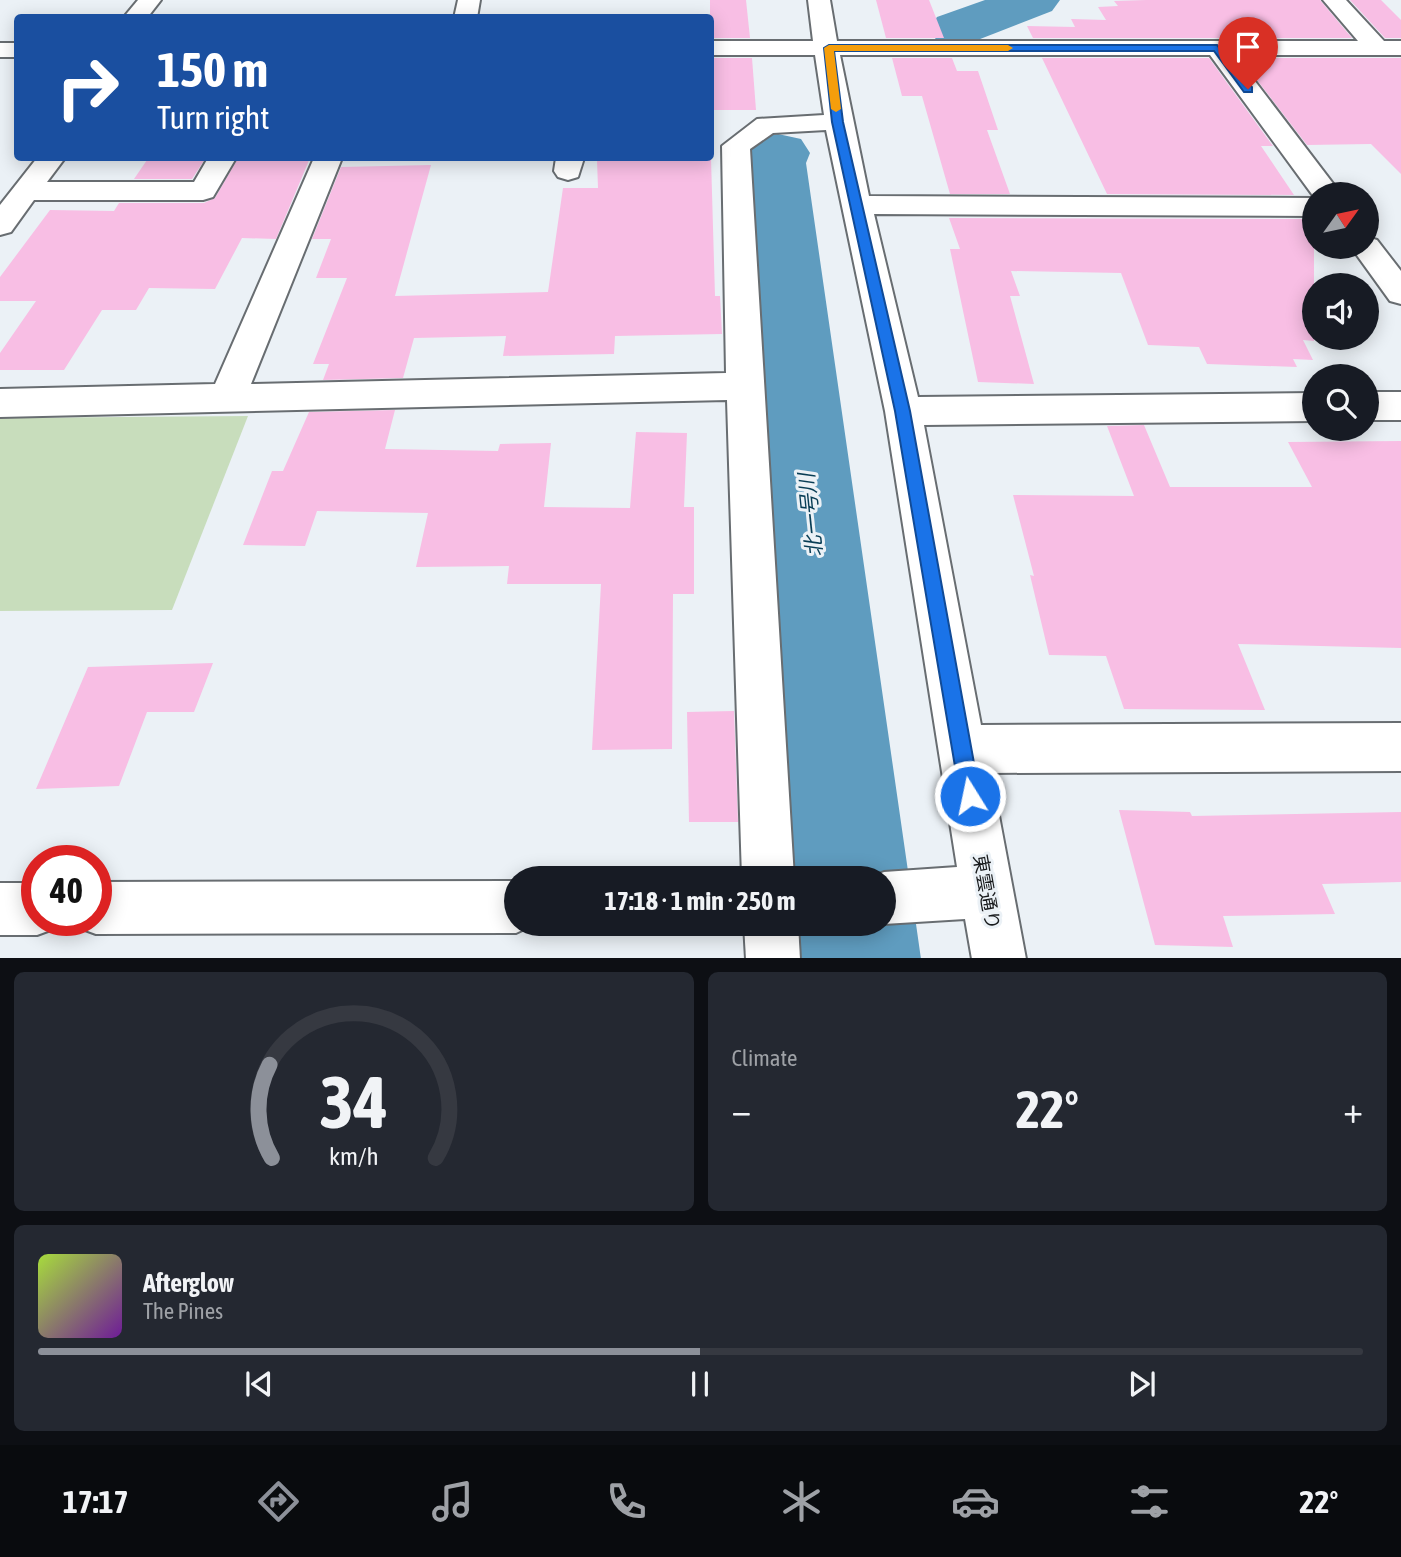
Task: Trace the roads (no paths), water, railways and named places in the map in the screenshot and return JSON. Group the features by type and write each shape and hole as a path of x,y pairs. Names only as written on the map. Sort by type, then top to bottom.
{"street":[{"path":"138,14 150,0"},
{"name":"東雲通り","path":"819,0 829,48 838,122 903,411 999,958"},
{"path":"1334,0 1389,48"},
{"path":"714,48 1389,48"},
{"path":"1217,48 1318,182"},
{"path":"767,866 744,386 736,146 766,125 838,122"},
{"path":"0,225 49,161"},
{"path":"26,191 203,191 220,161"},
{"path":"227,398 327,161"},
{"path":"856,205 1302,207"},
{"path":"1375,259 1401,293"},
{"path":"0,403 744,386"},
{"path":"1379,406 1401,406"},
{"path":"903,411 1302,407"},
{"path":"961,749 1401,747"},
{"path":"896,897 987,891"},
{"path":"112,908 504,907"},
{"path":"0,909 21,908"},
{"path":"772,936 773,958"}],"waterway":[{"name":"北一号川","path":"956,29 1034,0"},
{"name":"北一号川","path":"778,153 774,163 848,866"},
{"name":"北一号川","path":"855,936 858,958"}]}
